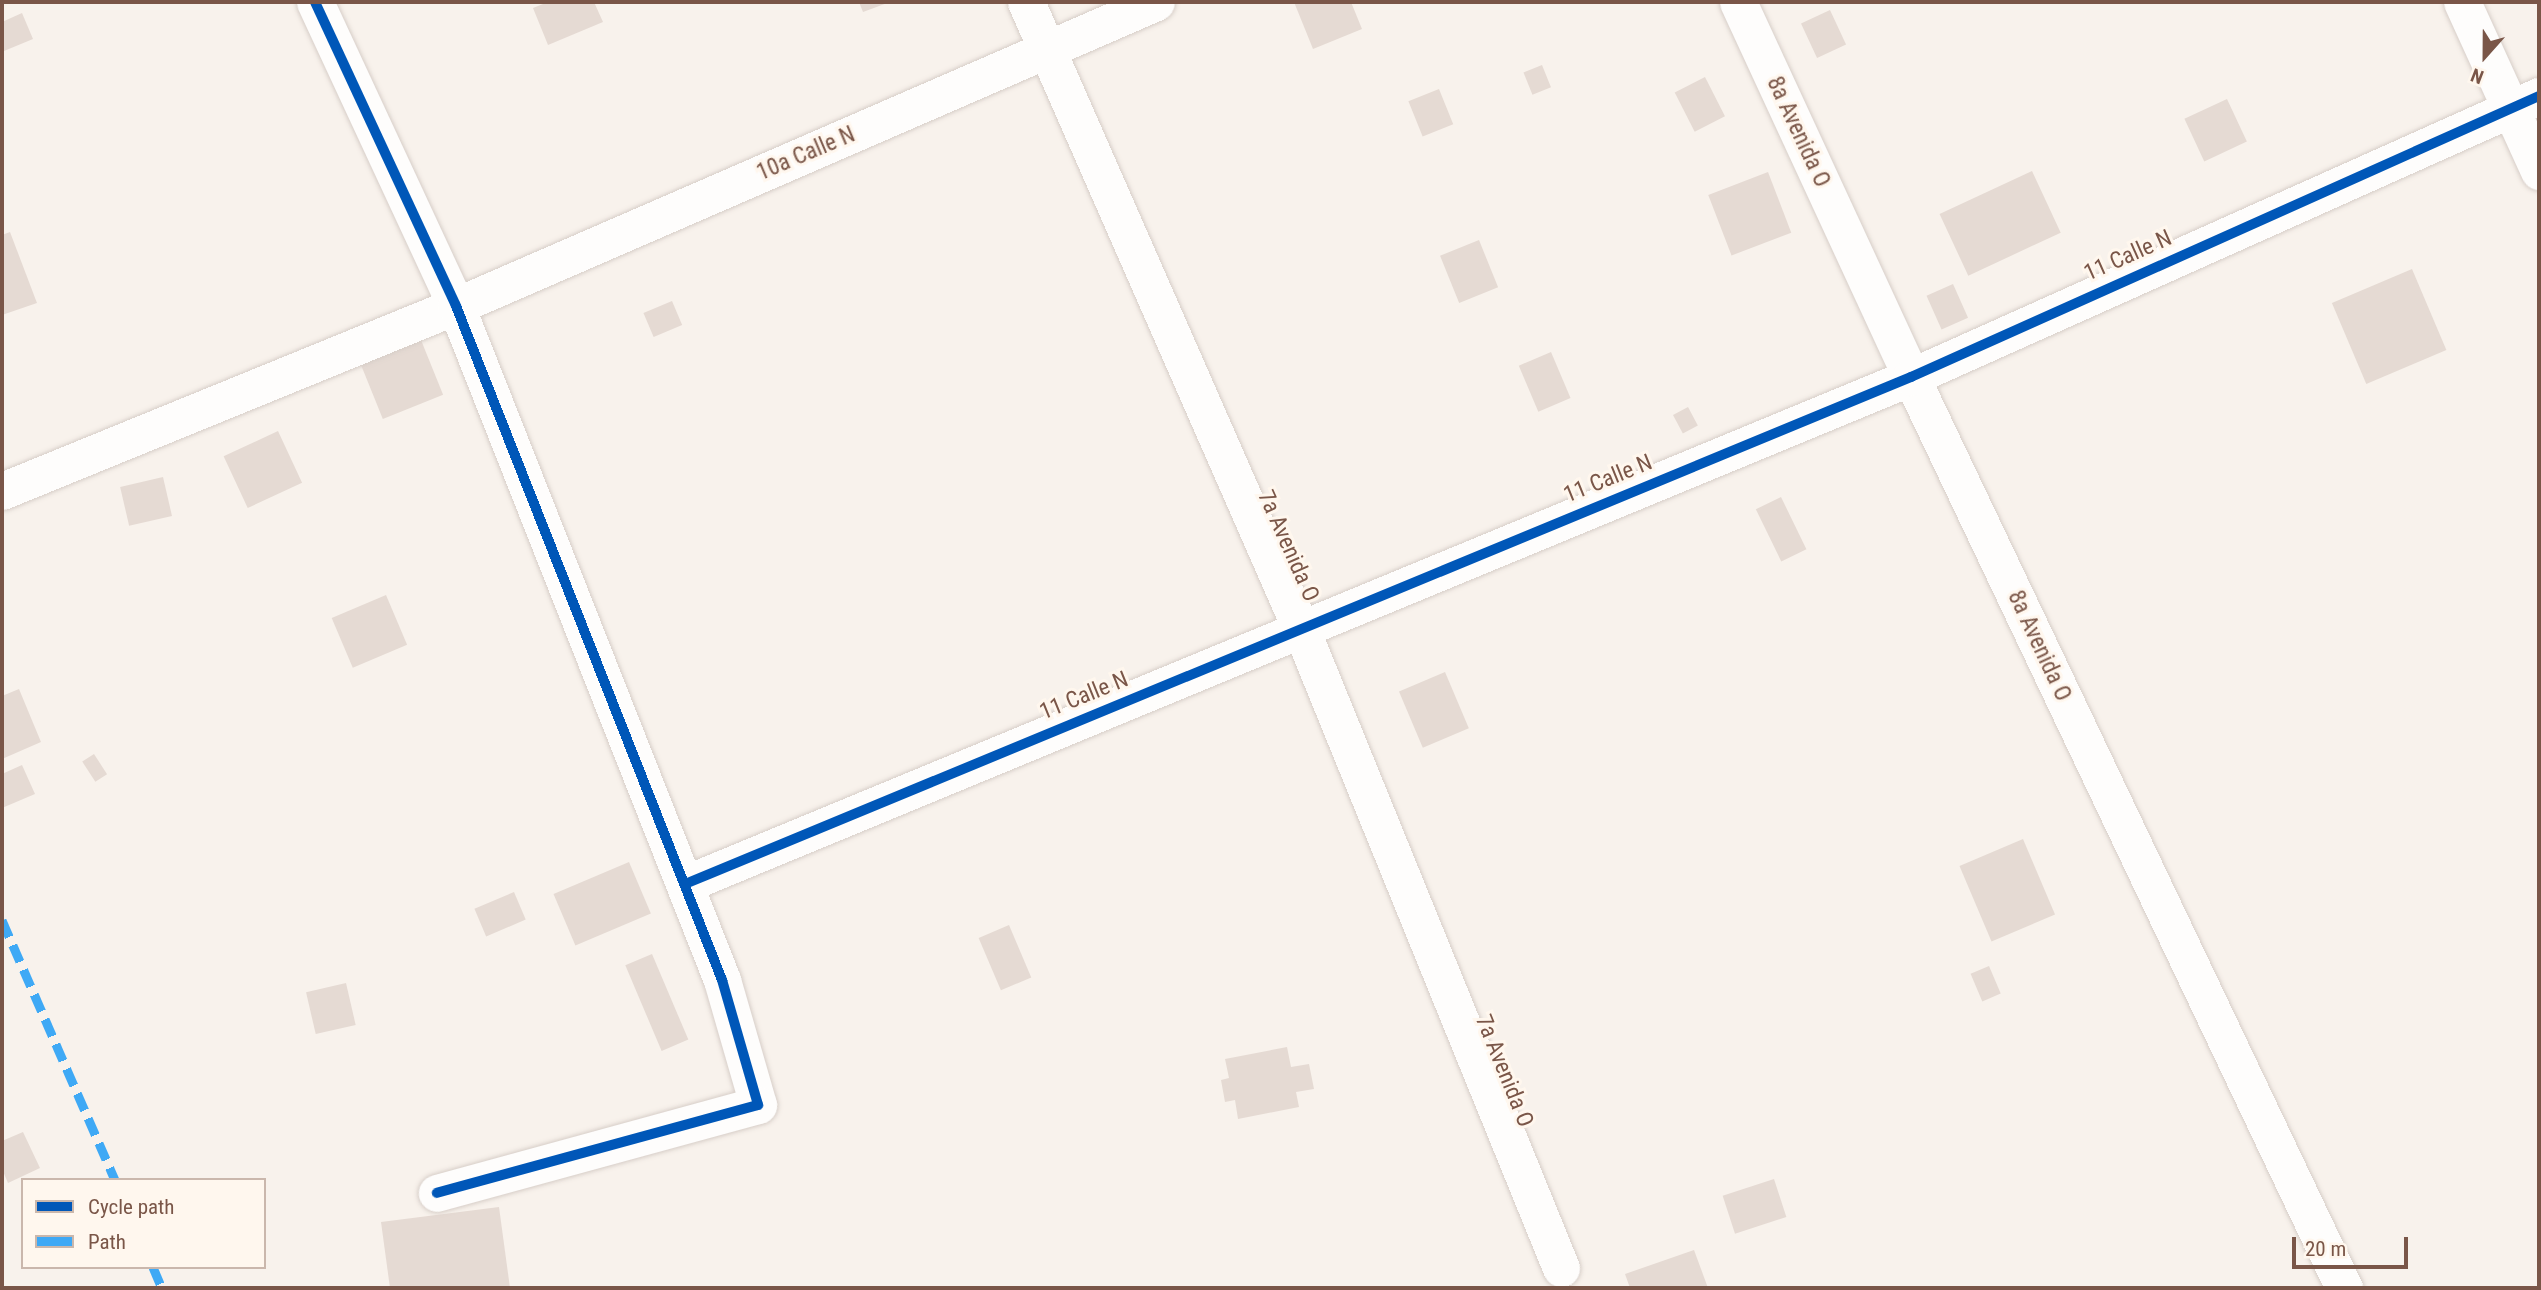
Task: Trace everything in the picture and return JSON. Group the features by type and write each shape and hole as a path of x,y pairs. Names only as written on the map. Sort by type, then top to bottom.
{"street":[{"path":"315,2 456,306 722,980 758,1105 437,1193"},
{"name":"7a Avenida O","path":"1026,2 1049,49 1301,629 1561,1268"},
{"name":"10a Calle N","path":"2,491 456,306 1156,2"},
{"name":"8a Avenida O","path":"1738,2 1911,377 2344,1288"},
{"path":"2462,2 2524,102 2539,171"},
{"name":"11 Calle N","path":"685,884 1911,377 2524,102"}],"building":[{"path":"548,2 594,2 603,22 548,45 533,8"},
{"path":"859,2 890,2 863,12"},
{"path":"1294,2 1351,2 1362,29 1313,49"},
{"path":"1830,10 1846,44 1817,58 1801,24"},
{"path":"22,13 33,39 4,51 2,22"},
{"path":"1542,65 1551,87 1532,95 1523,72"},
{"path":"1705,77 1725,116 1695,132 1675,92"},
{"path":"1439,89 1453,124 1423,137 1408,101"},
{"path":"2227,99 2247,142 2204,161 2184,119"},
{"path":"2032,171 2061,233 1968,276 1940,214"},
{"path":"1768,172 1791,233 1732,256 1708,195"},
{"path":"10,232 37,303 2,315 2,235"},
{"path":"1479,240 1498,287 1459,303 1440,256"},
{"path":"2412,269 2446,350 2366,384 2332,303"},
{"path":"1953,284 1968,318 1942,330 1927,296"},
{"path":"672,301 682,325 654,337 643,313"},
{"path":"421,340 443,395 383,419 361,364"},
{"path":"1551,352 1571,398 1538,412 1519,366"},
{"path":"1688,407 1698,426 1683,434 1673,415"},
{"path":"278,431 302,483 248,508 224,456"},
{"path":"163,477 172,516 129,526 120,487"},
{"path":"1781,497 1806,549 1781,561 1756,509"},
{"path":"386,595 407,645 353,668 332,618"},
{"path":"1445,672 1469,728 1423,748 1399,692"},
{"path":"19,689 41,742 2,759 2,696"},
{"path":"94,754 107,774 95,782 82,762"},
{"path":"22,765 35,794 2,808 2,774"},
{"path":"2023,839 2055,914 1992,941 1959,866"},
{"path":"629,862 651,914 575,946 554,894"},
{"path":"514,892 526,920 486,936 474,909"},
{"path":"1009,925 1031,977 1001,990 979,938"},
{"path":"652,954 688,1040 662,1051 625,965"},
{"path":"1989,966 2001,994 1982,1001 1971,974"},
{"path":"346,983 356,1025 316,1034 306,992"},
{"path":"1287,1047 1291,1067 1309,1064 1314,1089 1296,1092 1299,1107 1238,1119 1235,1100 1225,1102 1221,1080 1229,1078 1225,1059"},
{"path":"23,1132 40,1168 8,1183 2,1169 2,1141"},
{"path":"1774,1179 1786,1217 1735,1234 1723,1196"},
{"path":"499,1207 510,1288 390,1288 381,1222"},
{"path":"1694,1250 1708,1288 1630,1288 1625,1274"}],"marked path":[{"path":"2,920 114,1178"},
{"path":"154,1269 162,1288"}],"cycle path":[{"path":"315,2 456,306 722,980 758,1105 437,1193"},
{"path":"685,884 1911,377 2539,96"}]}
